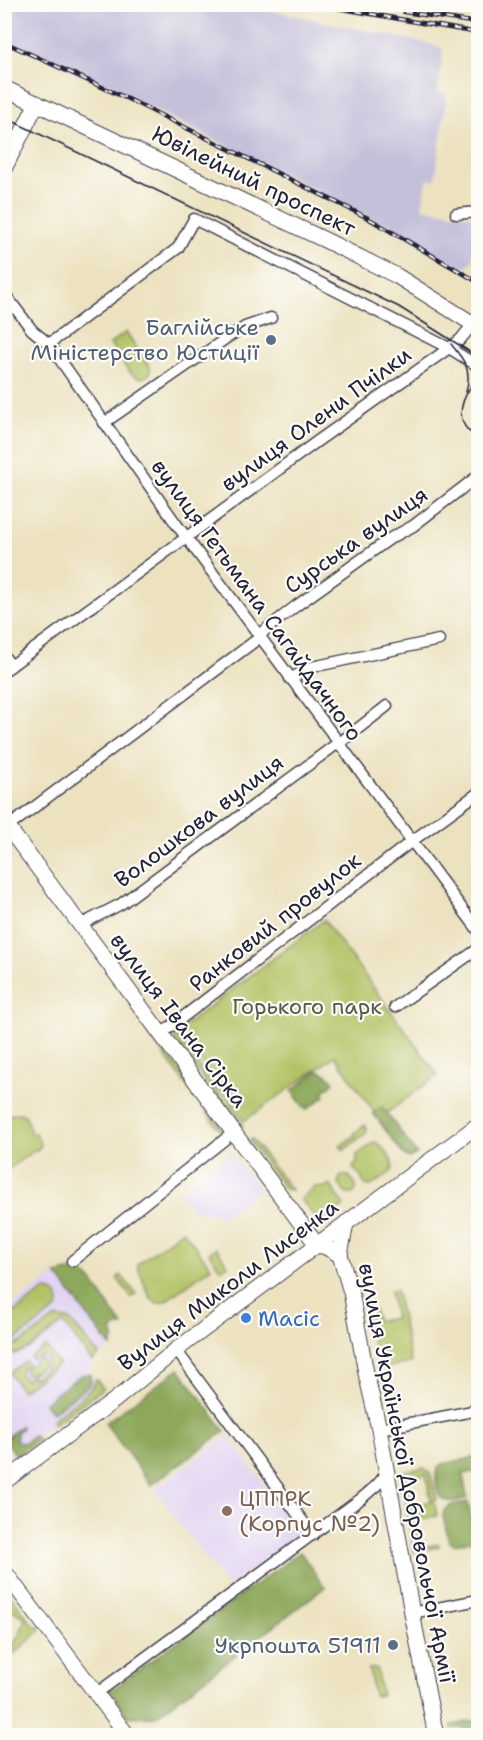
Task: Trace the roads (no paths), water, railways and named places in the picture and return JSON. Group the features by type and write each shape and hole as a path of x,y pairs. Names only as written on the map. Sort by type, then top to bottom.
{"street":[{"name":"Ювілейний проспект","path":"4,88 397,276 476,325"},
{"path":"4,169 37,103"},
{"path":"456,214 478,212"},
{"path":"49,344 178,248 194,219 449,348 478,366"},
{"name":"вулиця Гетьмана Сагайдачного","path":"4,293 32,330 49,344 259,638 478,930"},
{"path":"104,423 228,337 245,327 272,318"},
{"name":"вулиця Олени Пчілки","path":"8,668 460,340 476,325"},
{"name":"Сурська вулиця","path":"6,825 259,638 264,631 296,606 391,538 413,526 478,476"},
{"path":"290,679 312,667 439,640"},
{"path":"4,656 8,668"},
{"name":"Волошкова вулиця","path":"80,925 121,904 387,706"},
{"name":"Ранковий провулок","path":"161,1034 478,793"},
{"name":"вулиця Івана Сірка","path":"6,825 318,1245"},
{"path":"395,1007 478,949"},
{"name":"Вулиця Миколи Лисенка","path":"4,1482 115,1400 176,1350 478,1125"},
{"path":"72,1261 234,1132"},
{"name":"вулиця Української Добровольчої Армії","path":"345,1224 340,1256 351,1292 379,1429 436,1736"},
{"name":"вулиця Української Добровольчої Армії","path":"318,1245 340,1256"},
{"path":"176,1350 312,1535"},
{"path":"379,1429 478,1410"},
{"path":"362,1498 387,1473"},
{"path":"96,1693 372,1491 380,1490 394,1505"},
{"path":"4,1571 128,1736"},
{"path":"412,1613 478,1600"}],"tram line":[{"path":"4,117 399,307 478,357"},
{"path":"451,344 468,372 466,392"},
{"path":"478,377 467,392 461,417 469,432 478,438"}],"railway":[{"path":"315,4 478,33"},
{"path":"404,12 478,23"},
{"path":"4,42 128,99 366,217 478,282"}],"place":[{"name":"Баглійське Міністерство Юстиції","path":"271,340"},
{"name":"Macic","path":"246,1318"},
{"name":"ЦППРК (Корпус №2)","path":"227,1511"},
{"name":"Укрпошта 51911","path":"393,1645"}],"park label":[{"name":"Горького парк","path":"307,1006"}]}
